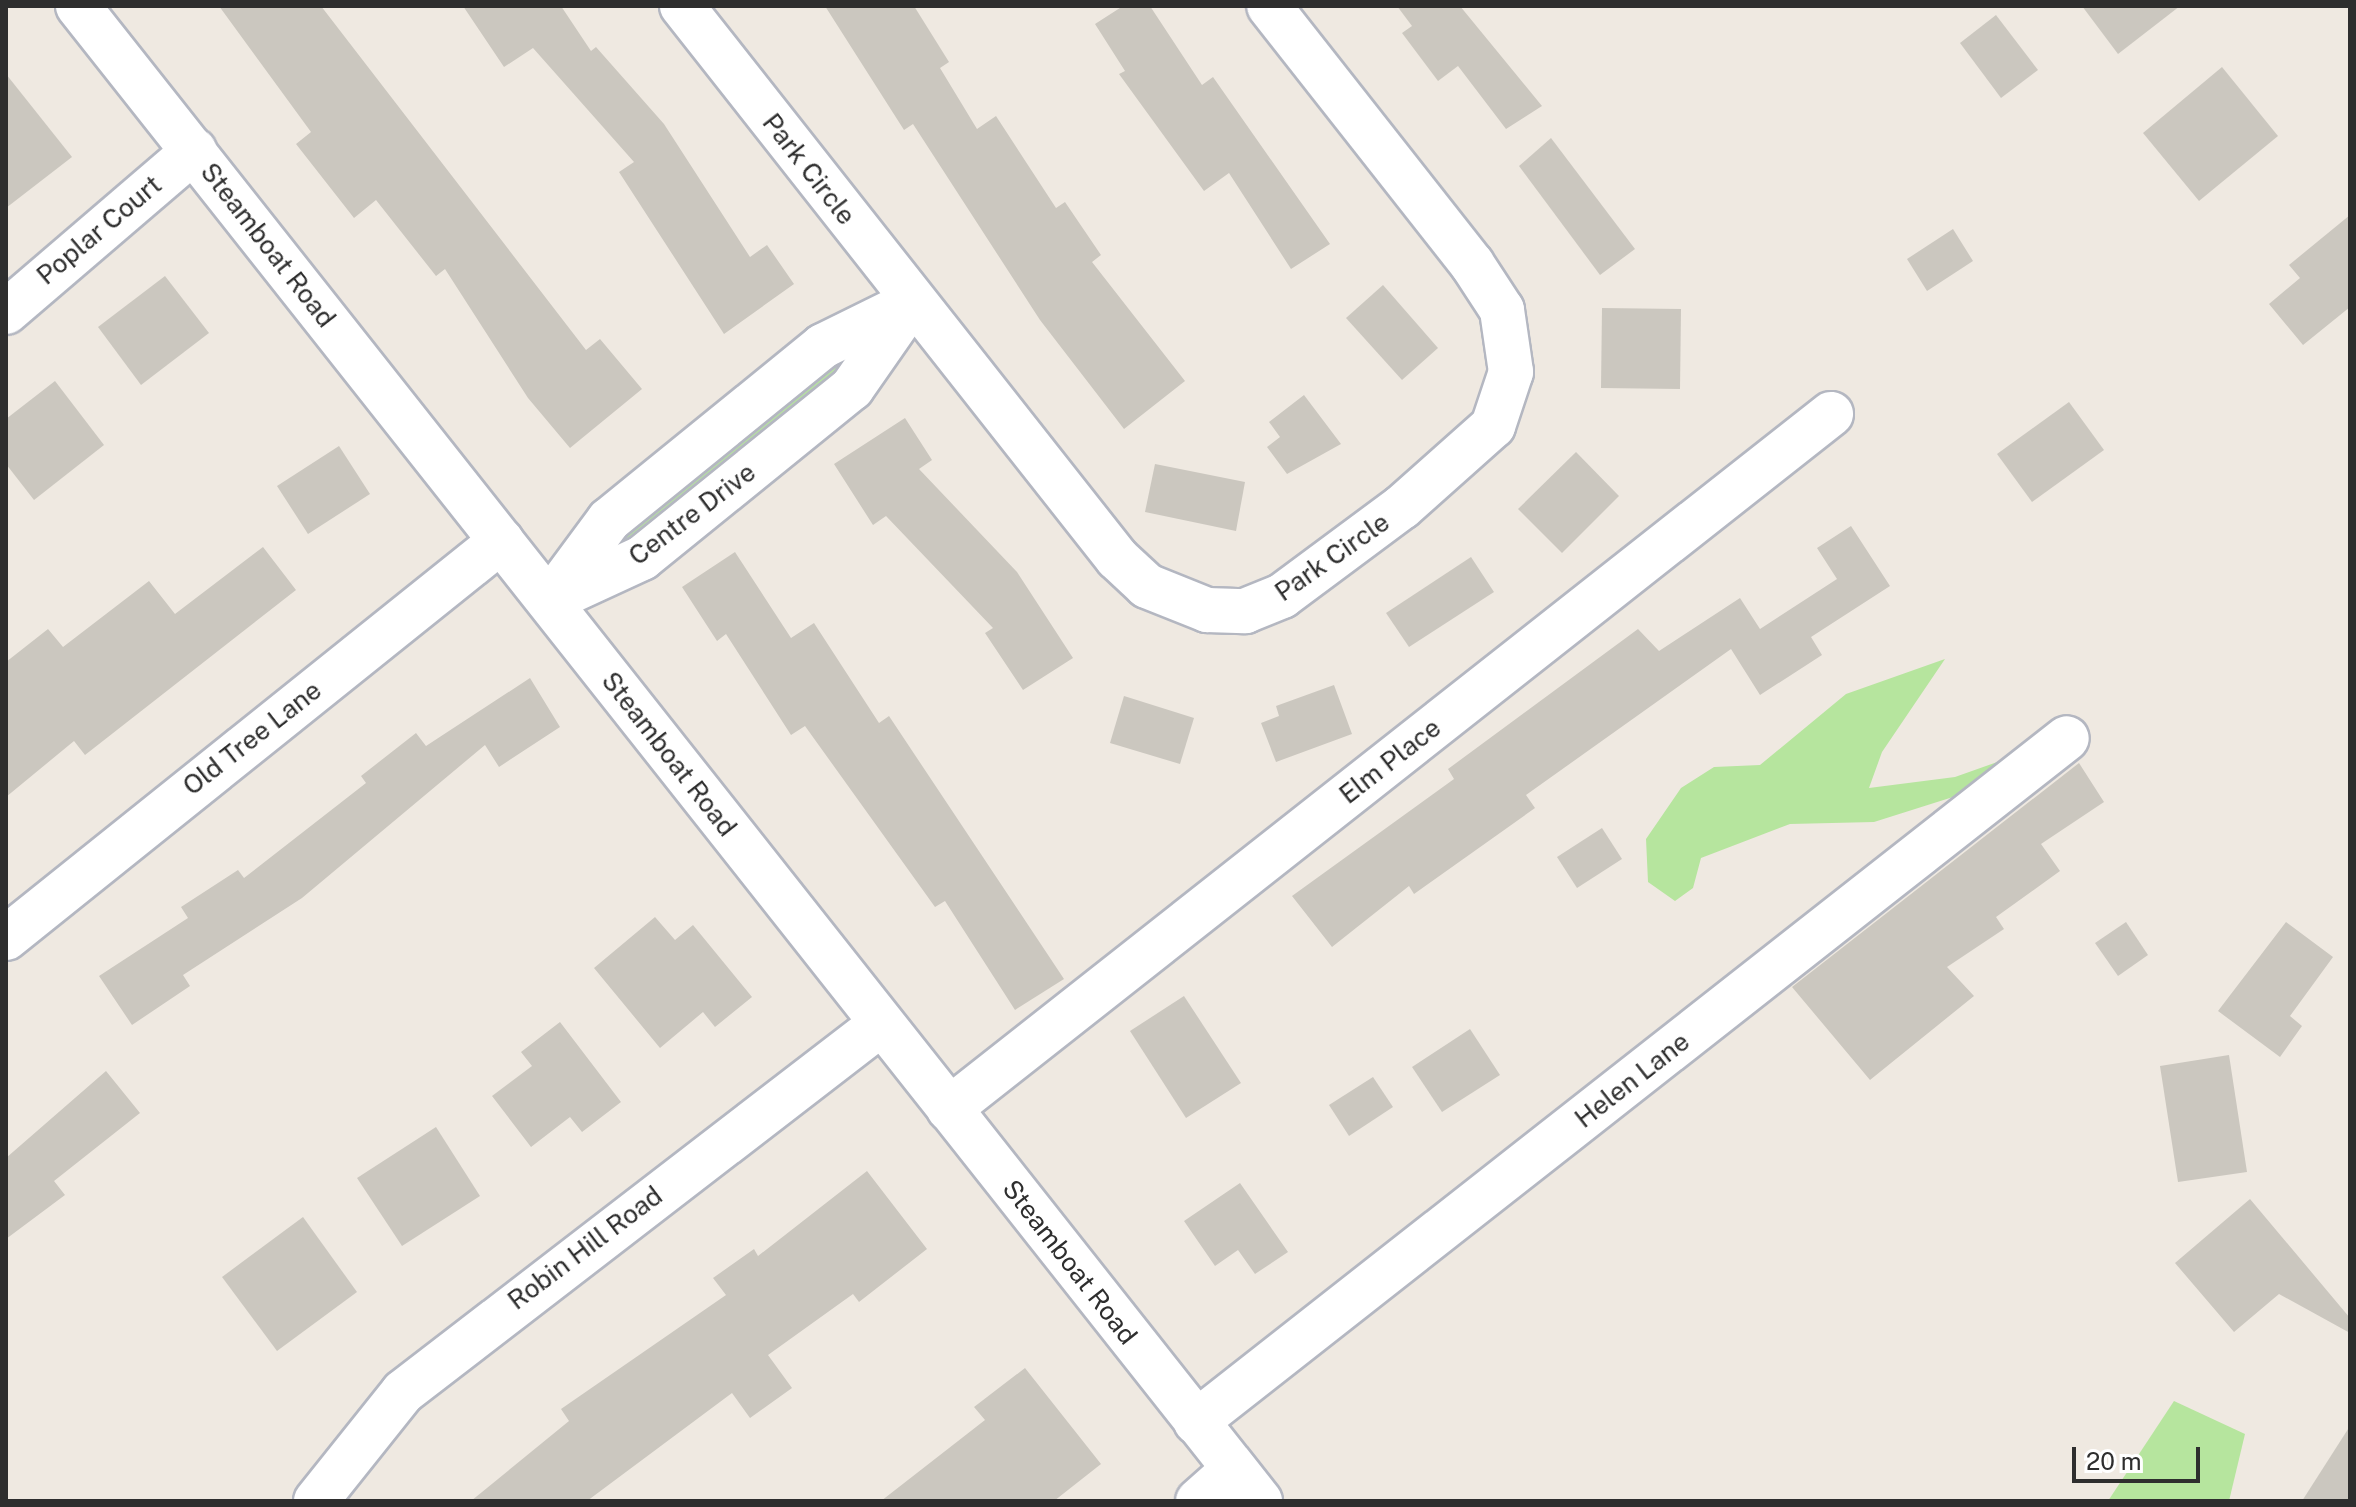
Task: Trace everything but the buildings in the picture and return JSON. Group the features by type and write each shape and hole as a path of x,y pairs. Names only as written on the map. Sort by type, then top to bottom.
{"street":[{"name":"Steamboat Road","path":"78,6 1247,1485"},
{"name":"Park Circle","path":"682,6 912,302 1147,586 1207,610 1245,611 1282,596 1402,507 1493,426 1511,372 1502,310 1269,6"},
{"name":"Poplar Court","path":"6,312 194,151"},
{"name":"Centre Drive","path":"549,601 609,520 823,346 912,302"},
{"name":"Elm Place","path":"949,1109 1831,414"},
{"name":"Old Tree Lane","path":"6,938 501,541"},
{"name":"Helen Lane","path":"1196,1422 2067,738"},
{"name":"Robin Hill Road","path":"316,1501 403,1392 881,1024"},
{"path":"1198,1501 1247,1485"}],"green space":[{"path":"888,322 843,382 633,549 576,578 615,528"},
{"path":"1945,659 1882,752 1869,788 1955,777 2017,755 1953,797 1874,822 1790,824 1701,858 1693,888 1675,901 1648,882 1646,839 1681,788 1714,767 1760,765 1846,694"},
{"path":"2174,1401 2245,1434 2229,1501 2108,1501"}]}
